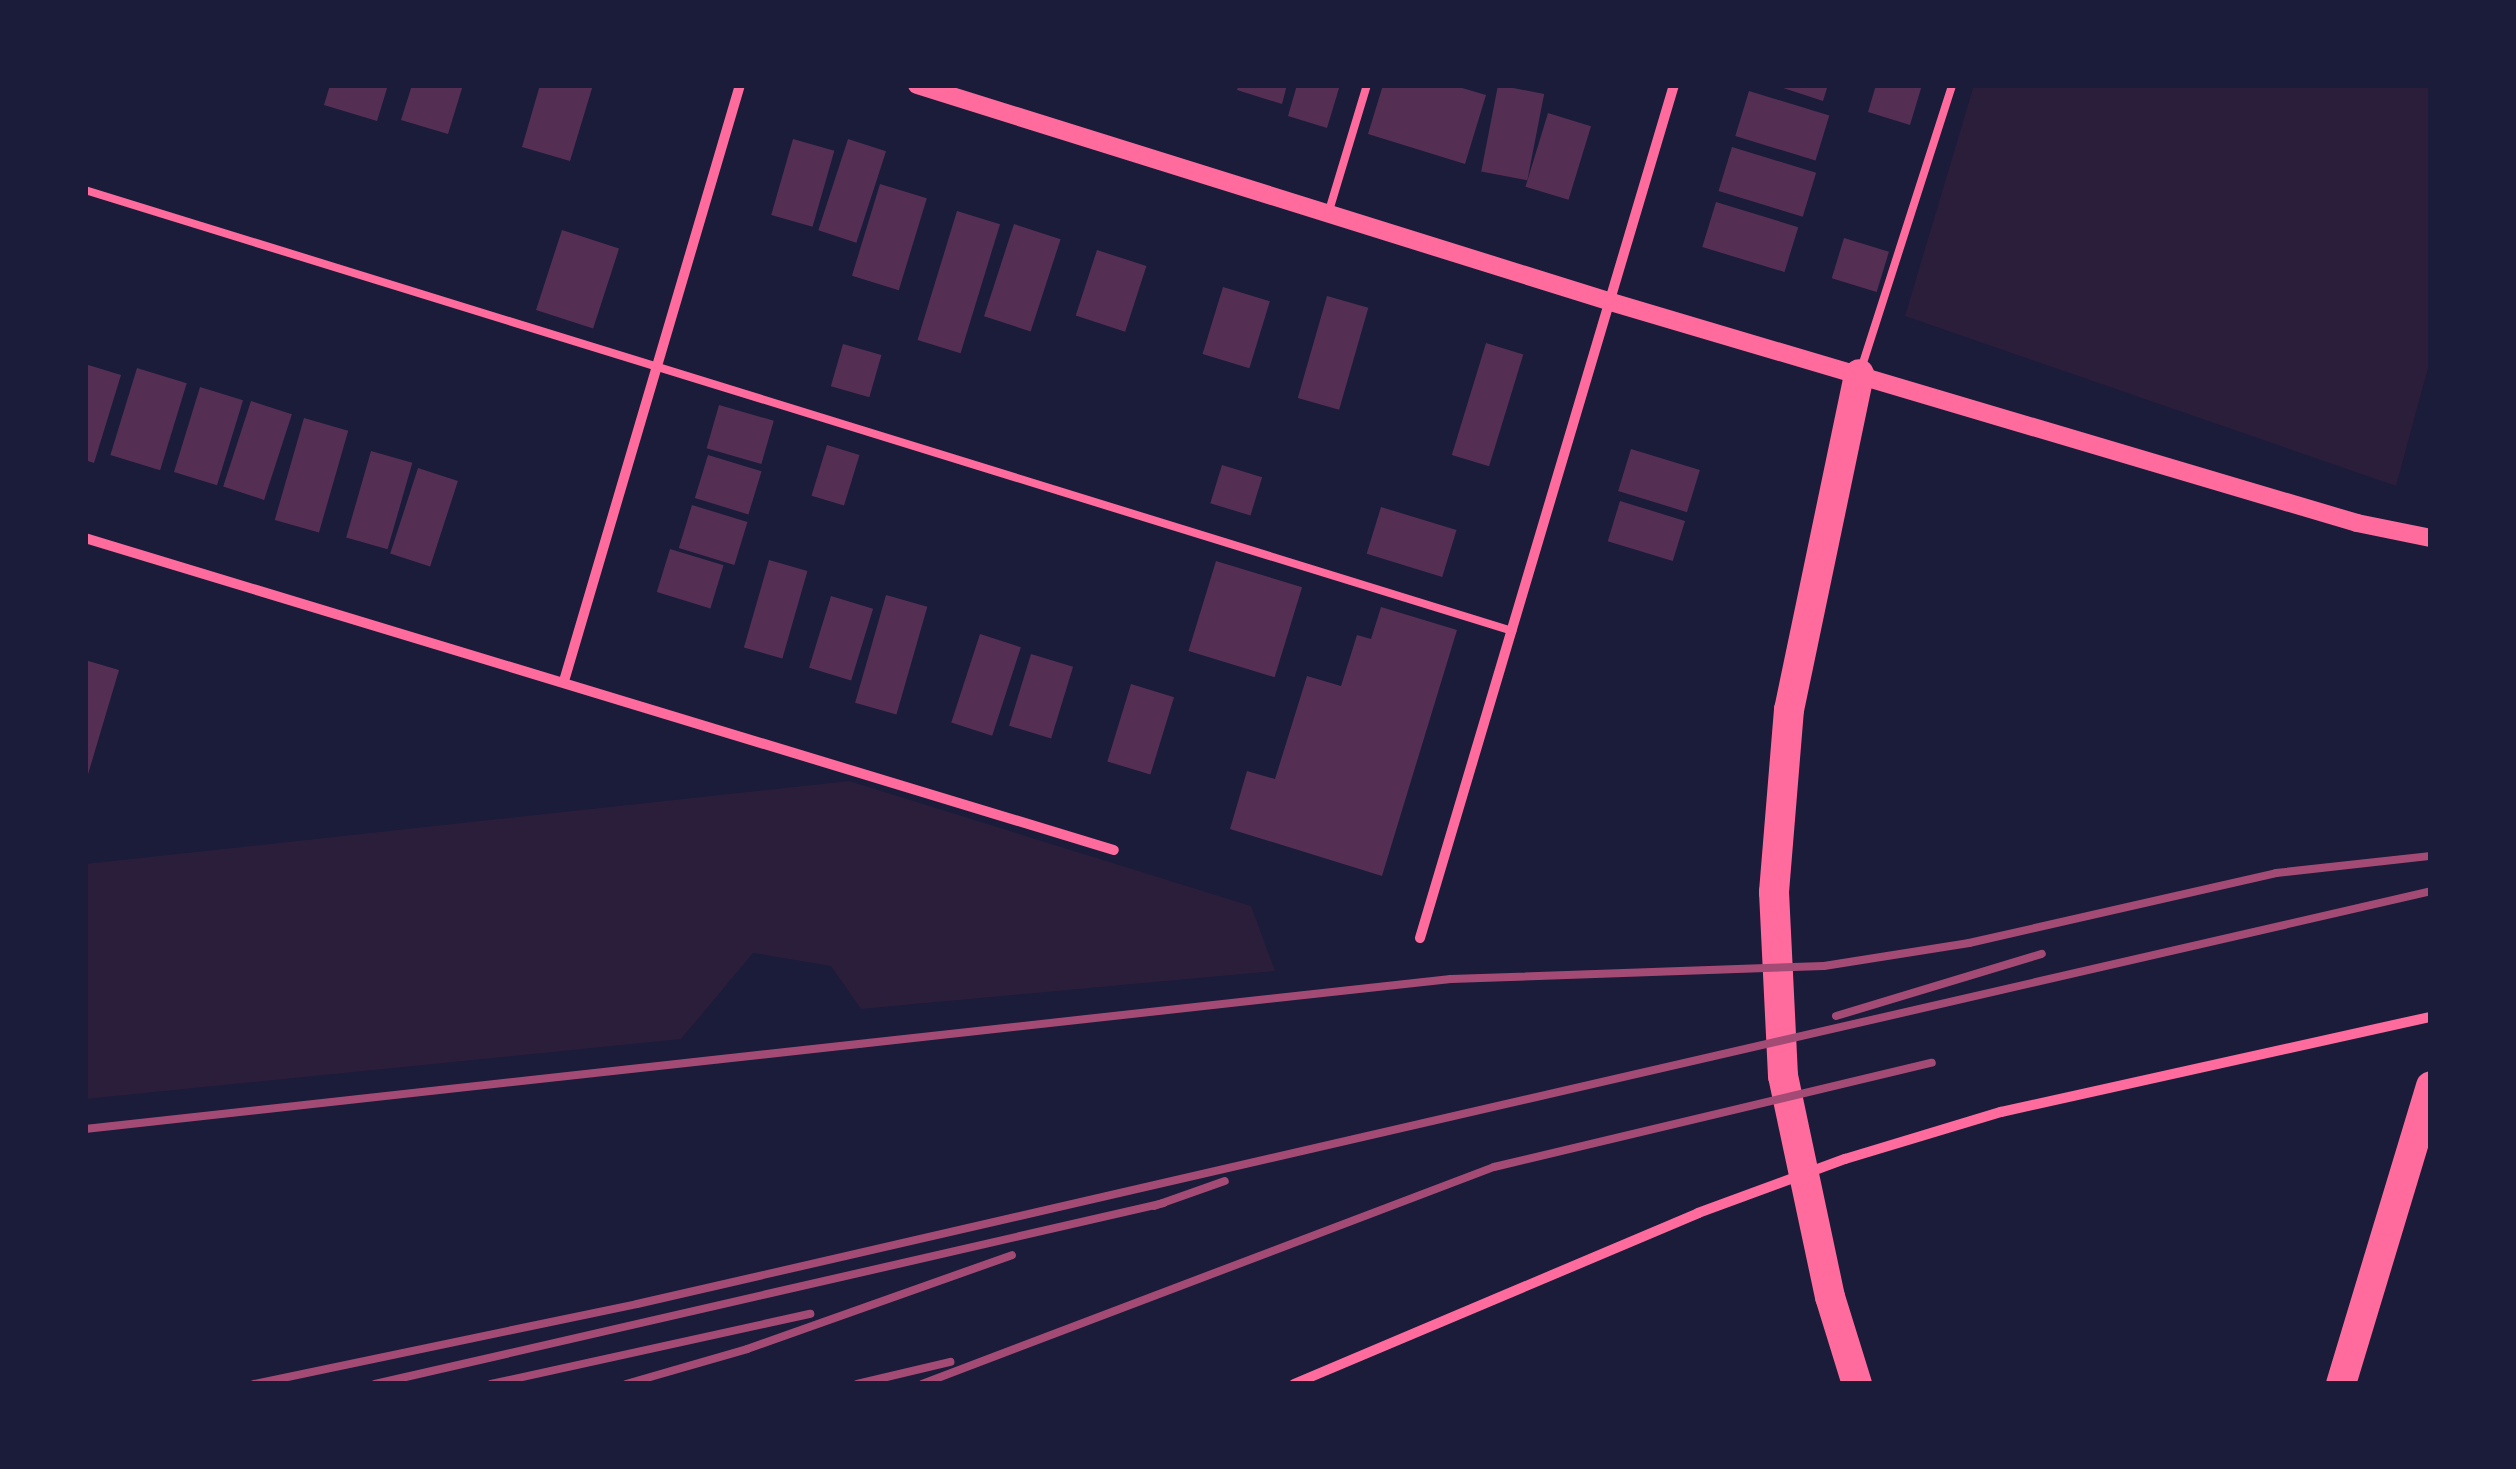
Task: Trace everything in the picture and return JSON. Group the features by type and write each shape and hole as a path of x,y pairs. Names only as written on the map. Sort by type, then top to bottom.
{"highway":[{"path":"1857,1384 1830,1296 1782,1076 1774,892 1789,710 1859,374"},
{"path":"2341,1384 2431,1086"}],"street":[{"path":"564,681 740,85"},
{"path":"917,85 1611,302 2357,523 2431,538"},
{"path":"1420,938 1674,85"},
{"path":"85,538 1114,850"},
{"path":"1294,1384 1698,1213 1845,1158 2000,1112 2431,1017"}],"lane":[{"path":"1328,214 1367,85"},
{"path":"1859,374 1952,85"},
{"path":"85,190 657,363 1512,631"}],"shaded area":[{"path":"1974,85 2431,85 2431,357 2396,486 1905,316"},
{"path":"849,781 1251,906 1275,971 861,1009 831,966 753,953 681,1039 85,1099 85,864"}],"building":[{"path":"330,85 388,85 377,121 324,105"},
{"path":"412,85 463,85 448,134 401,120"},
{"path":"540,85 593,85 570,161 522,147"},
{"path":"1239,85 1287,85 1282,104 1237,90"},
{"path":"1297,85 1340,85 1327,128 1288,116"},
{"path":"1383,85 1452,85 1486,95 1465,164 1368,134"},
{"path":"1498,85 1544,94 1527,180 1481,171"},
{"path":"1774,85 1828,85 1823,101"},
{"path":"1876,85 1922,85 1910,125 1868,112"},
{"path":"1749,91 1829,116 1816,161 1735,136"},
{"path":"1548,113 1591,126 1569,200 1525,187"},
{"path":"793,139 834,151 813,227 771,215"},
{"path":"848,139 886,151 856,243 818,230"},
{"path":"1732,147 1816,173 1803,217 1719,191"},
{"path":"880,184 927,198 899,290 852,276"},
{"path":"1716,202 1798,227 1785,272 1702,247"},
{"path":"957,211 1000,224 961,353 918,340"},
{"path":"1014,224 1061,239 1031,331 984,316"},
{"path":"562,230 619,249 593,328 536,310"},
{"path":"1844,238 1889,252 1877,292 1832,278"},
{"path":"1097,250 1146,266 1125,332 1076,316"},
{"path":"1223,287 1270,301 1249,368 1203,354"},
{"path":"1327,296 1368,308 1339,410 1298,398"},
{"path":"1486,343 1523,354 1489,466 1452,455"},
{"path":"843,344 881,355 869,397 831,386"},
{"path":"85,364 121,375 94,463 85,460"},
{"path":"137,368 187,383 160,470 110,455"},
{"path":"200,387 243,400 217,485 174,472"},
{"path":"251,401 292,414 264,500 223,487"},
{"path":"719,405 774,421 761,464 707,448"},
{"path":"304,418 348,431 319,533 275,520"},
{"path":"827,445 860,455 844,506 812,496"},
{"path":"1631,449 1700,470 1687,512 1618,491"},
{"path":"371,451 412,463 388,549 346,538"},
{"path":"708,455 762,471 748,514 695,498"},
{"path":"1222,465 1262,477 1250,516 1210,503"},
{"path":"418,468 458,481 430,567 390,554"},
{"path":"1620,501 1685,521 1673,561 1608,541"},
{"path":"692,505 747,522 734,565 679,548"},
{"path":"1381,507 1457,530 1442,577 1367,554"},
{"path":"670,549 724,565 710,608 657,592"},
{"path":"769,560 807,571 782,659 744,647"},
{"path":"1216,561 1302,587 1275,677 1189,651"},
{"path":"886,595 927,607 896,715 855,703"},
{"path":"831,596 873,609 851,681 809,668"},
{"path":"1381,607 1457,630 1382,876 1230,829 1247,771 1275,779 1307,676 1341,686 1357,635 1371,639"},
{"path":"980,634 1021,647 992,736 951,722"},
{"path":"1031,654 1073,667 1051,739 1009,726"},
{"path":"85,660 119,670 86,781 85,780"},
{"path":"1131,684 1174,697 1150,775 1107,761"}],"railway":[{"path":"85,1129 1451,979 1824,966 1969,943 2276,873 2431,856"},
{"path":"254,1384 637,1304 2431,891"},
{"path":"1836,1016 2042,954"},
{"path":"922,1384 1494,1167 1932,1063"},
{"path":"1154,1206 1225,1181"},
{"path":"375,1384 1164,1203"},
{"path":"626,1384 747,1349 1012,1255"},
{"path":"491,1384 810,1314"},
{"path":"857,1384 950,1362"}]}
